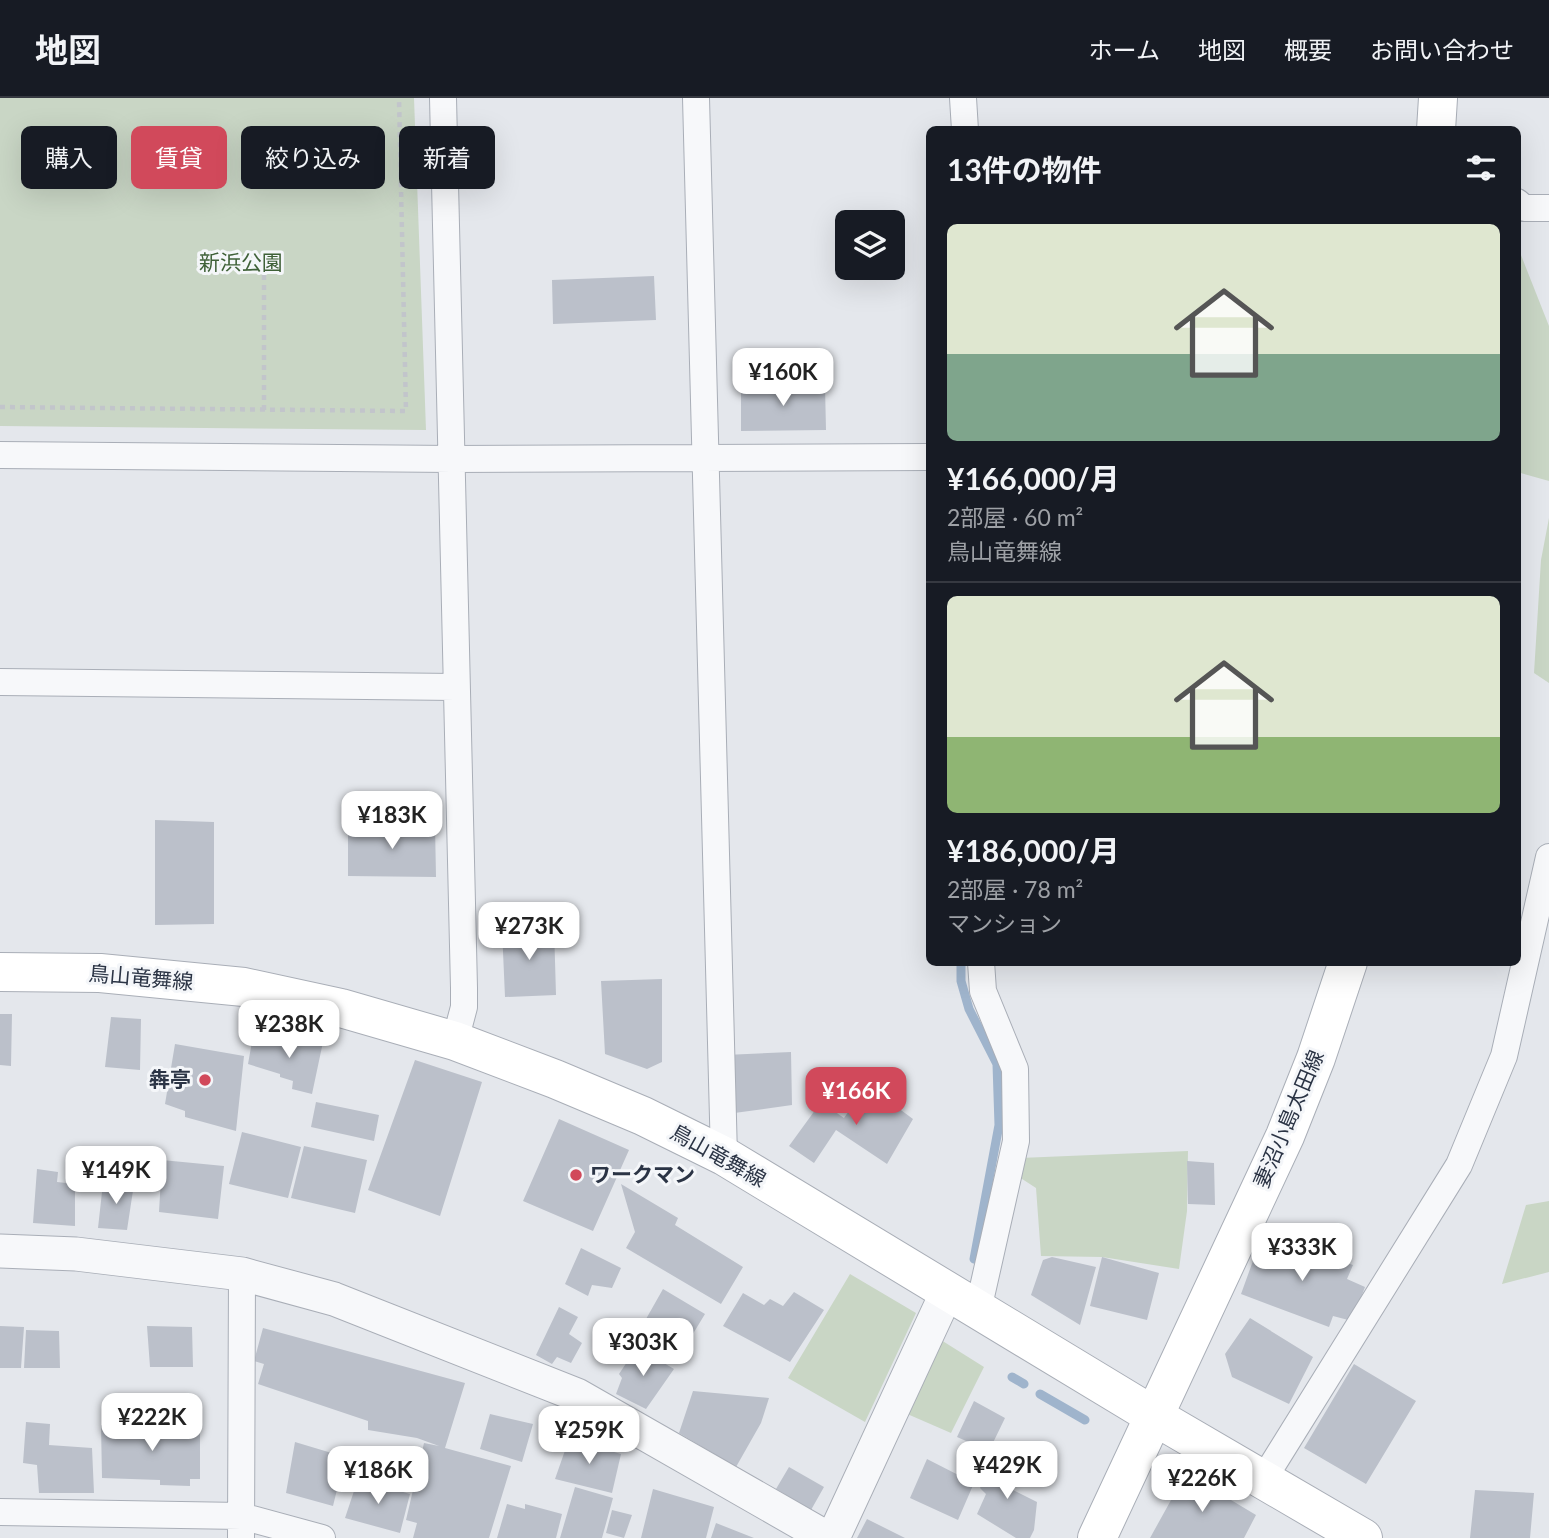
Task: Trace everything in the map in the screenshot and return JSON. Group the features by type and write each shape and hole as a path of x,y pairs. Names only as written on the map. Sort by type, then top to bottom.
{"main road":[{"path":"1436,126 1438,98"},
{"name":"妻沼小島太田線","path":"1097,1538 1285,1136 1316,1058 1347,966"},
{"name":"鳥山竜舞線","path":"0,972 100,973 244,987 341,1008 456,1041 555,1079 643,1116 724,1156 1154,1416 1363,1538"}],"street":[{"path":"443,98 464,988 464,1007 456,1041"},
{"path":"696,98 724,1156"},
{"path":"963,98 965,126"},
{"path":"1521,205 1524,208 1549,208"},
{"path":"0,455 452,459 926,457"},
{"path":"0,682 455,687"},
{"path":"1264,1480 1459,1165 1504,1056 1549,857"},
{"path":"833,1538 963,1301 1016,1141 1015,1069 983,990 981,966"},
{"path":"0,1251 76,1254 242,1273 334,1298 577,1395 827,1538"},
{"path":"241,1527 242,1273"},
{"path":"0,1512 241,1527 322,1538"}],"path":[{"path":"0,407 406,411 399,98"},
{"path":"264,259 264,410"}],"green space":[{"name":"新浜公園","path":"0,98 414,98 415,126 399,126 399,189 417,189 426,430 0,426"},
{"path":"1521,255 1549,326 1549,481 1521,473"},
{"path":"1549,518 1549,683 1534,673 1541,560"},
{"path":"1188,1151 1187,1211 1179,1269 1102,1257 1041,1256 1036,1188 1016,1175 1020,1158"},
{"path":"1549,1201 1549,1272 1502,1284 1526,1205"},
{"path":"850,1274 916,1313 865,1422 788,1378"},
{"path":"941,1340 984,1367 951,1433 905,1413"}],"building":[{"path":"654,276 656,320 553,324 552,280"},
{"path":"741,386 825,386 826,430 741,431"},
{"path":"155,820 214,822 214,924 155,925"},
{"path":"348,824 435,825 436,877 348,876"},
{"path":"554,927 556,995 505,997 502,929"},
{"path":"662,979 662,1062 647,1069 605,1054 601,981"},
{"path":"0,1014 12,1014 11,1066 0,1065"},
{"path":"111,1017 141,1019 140,1070 105,1067"},
{"path":"253,1036 284,1044 286,1036 323,1042 312,1094 292,1089 293,1081 280,1077 280,1074 248,1064"},
{"name":"犇亭","path":"175,1044 244,1056 236,1131 185,1117 185,1111 165,1104"},
{"path":"791,1052 792,1105 727,1114 725,1055"},
{"path":"415,1060 482,1082 440,1216 368,1190"},
{"path":"867,1085 913,1119 887,1164 836,1130 814,1163 789,1146 821,1102 844,1118"},
{"path":"316,1102 379,1115 374,1141 311,1127"},
{"name":"ワークマン","path":"559,1119 629,1150 593,1231 523,1201"},
{"path":"242,1132 301,1147 288,1198 229,1184"},
{"path":"304,1146 367,1160 355,1213 291,1198"},
{"path":"162,1160 224,1166 218,1219 159,1212"},
{"path":"1187,1161 1214,1163 1215,1205 1188,1204"},
{"path":"37,1169 58,1172 57,1182 75,1184 75,1226 33,1223"},
{"path":"103,1183 134,1184 127,1230 98,1228"},
{"path":"621,1184 678,1218 675,1225 743,1267 721,1304 626,1248 635,1232"},
{"path":"1262,1236 1353,1265 1347,1279 1365,1287 1352,1321 1333,1316 1329,1327 1241,1294"},
{"path":"581,1248 621,1268 612,1288 592,1285 588,1296 565,1284"},
{"path":"1052,1257 1096,1267 1080,1325 1031,1295 1043,1260"},
{"path":"1102,1257 1159,1273 1147,1320 1090,1306"},
{"path":"663,1289 705,1314 688,1342 646,1319"},
{"path":"794,1292 824,1310 790,1362 723,1326 743,1293 764,1305 770,1299 783,1306"},
{"path":"559,1307 578,1317 569,1334 582,1343 571,1363 557,1357 552,1364 536,1355"},
{"path":"1250,1318 1313,1357 1289,1404 1232,1377 1225,1354"},
{"path":"0,1326 24,1327 21,1368 0,1368"},
{"path":"147,1326 192,1327 193,1367 150,1367"},
{"path":"263,1328 465,1383 445,1448 511,1466 489,1538 413,1538 417,1523 406,1520 424,1443 439,1446 417,1438 368,1430 368,1421 258,1384 264,1364 254,1361"},
{"path":"26,1330 59,1331 60,1368 24,1368"},
{"path":"637,1347 674,1369 646,1409 616,1394 622,1378 619,1374"},
{"path":"1354,1364 1416,1401 1366,1484 1304,1448"},
{"path":"693,1391 769,1398 761,1423 736,1467 679,1433"},
{"path":"974,1401 1005,1418 989,1451 957,1437"},
{"path":"490,1414 533,1424 522,1462 480,1449"},
{"path":"26,1422 50,1424 49,1445 92,1448 94,1493 39,1493 37,1465 23,1463"},
{"path":"101,1425 200,1426 200,1479 190,1479 190,1486 160,1485 160,1480 102,1478"},
{"path":"569,1439 621,1454 612,1493 555,1479"},
{"path":"295,1442 345,1457 333,1506 286,1493"},
{"path":"996,1454 1019,1465 1011,1489 1037,1502 1034,1530 1030,1538 1016,1538 977,1514 986,1494 980,1488"},
{"path":"927,1459 974,1483 958,1520 910,1498"},
{"path":"789,1467 824,1487 811,1510 776,1489"},
{"path":"1186,1473 1256,1515 1244,1538 1150,1538"},
{"path":"358,1479 410,1494 400,1533 345,1518"},
{"path":"575,1487 613,1498 602,1538 560,1538"},
{"path":"653,1489 714,1507 706,1538 641,1538"},
{"path":"1475,1490 1534,1493 1530,1538 1470,1538"},
{"path":"507,1504 525,1509 525,1504 562,1514 556,1538 497,1538"},
{"path":"612,1510 632,1515 624,1538 606,1533"},
{"path":"867,1519 905,1538 857,1538"},
{"path":"716,1523 754,1538 711,1538"}],"waterway":[{"path":"961,966 961,981 969,1009 997,1064 999,1125 974,1259"},
{"path":"1012,1377 1024,1384"},
{"path":"1040,1394 1085,1420"}],"place":[{"name":"犇亭","path":"205,1080"},
{"name":"ワークマン","path":"576,1175"}]}
